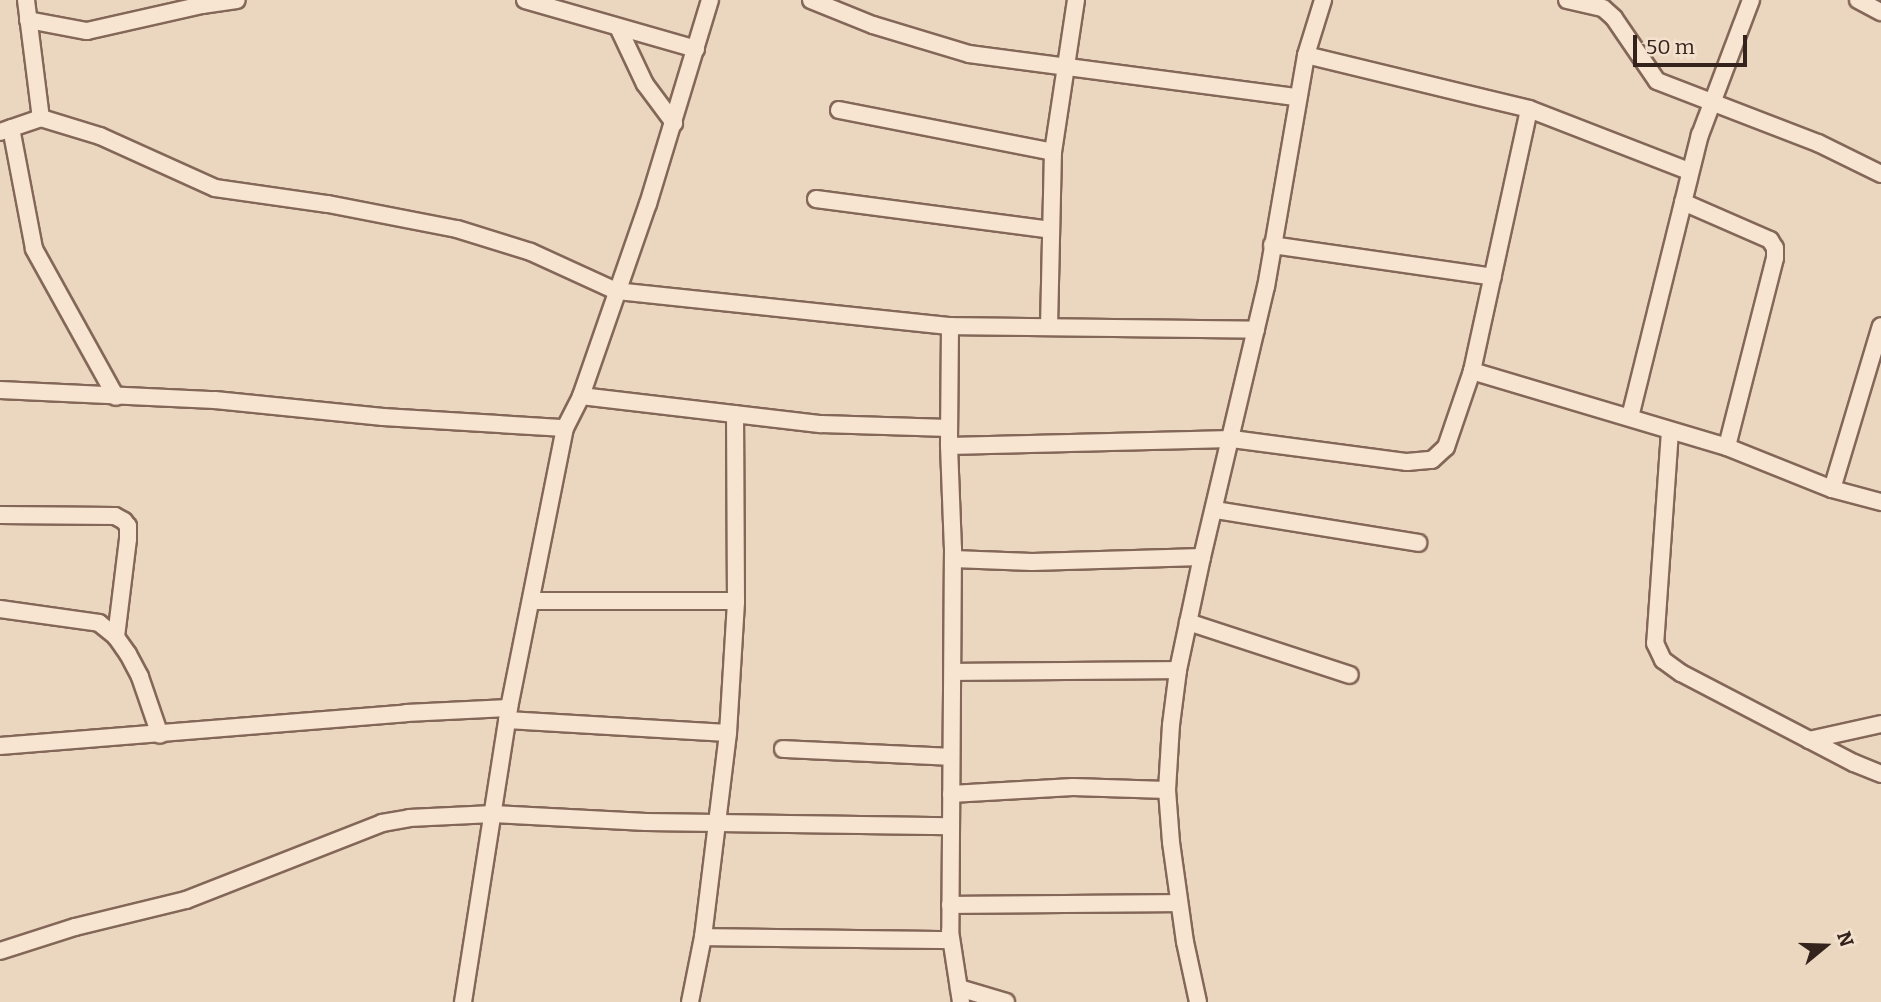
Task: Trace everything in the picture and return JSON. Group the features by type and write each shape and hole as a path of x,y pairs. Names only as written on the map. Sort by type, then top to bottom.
{"street":[{"path":"26,0 41,118"},
{"path":"28,20 87,31 202,5 237,0"},
{"path":"525,0 696,49"},
{"path":"463,1002 508,714 533,601 565,428 581,397 674,123 710,0"},
{"path":"811,0 873,25 970,54 1297,97"},
{"path":"1049,327 1053,152 1068,67 1076,0"},
{"path":"1198,1002 1179,903 1167,790 1178,670 1256,330 1306,55 1323,0"},
{"path":"1567,0 1602,8 1614,18 1657,81 1818,143 1881,174"},
{"path":"1630,417 1689,171 1711,102 1751,0"},
{"path":"1857,0 1881,12"},
{"path":"618,27 645,84 674,123"},
{"path":"1306,55 1529,109 1689,171"},
{"path":"949,446 1232,439 1407,462 1432,460 1446,447 1472,371 1529,109"},
{"path":"839,110 1053,152"},
{"path":"116,397 34,249 6,130 41,118 100,136 215,188 328,204 469,232 531,251 615,291 950,326 1256,330"},
{"path":"816,199 1051,230"},
{"path":"1683,202 1770,240 1775,248 1775,258 1727,447"},
{"path":"1272,245 1493,277"},
{"path":"950,326 949,446 953,559 951,940 960,995 1006,1002"},
{"path":"1832,489 1881,326"},
{"path":"1472,371 1727,447 1832,489 1881,502"},
{"path":"0,390 215,400 383,418 565,428"},
{"path":"581,397 852,426 949,428"},
{"path":"690,1002 703,937 728,733 736,601 735,414"},
{"path":"1670,431 1655,643 1663,660 1681,673 1881,775"},
{"path":"1215,510 1418,543"},
{"path":"0,515 114,516 124,521 128,526 128,539 116,637"},
{"path":"953,559 1032,562 1202,557"},
{"path":"533,601 736,601"},
{"path":"0,610 99,623 116,637 140,677 160,735"},
{"path":"1188,622 1350,675"},
{"path":"953,672 1178,670"},
{"path":"0,746 394,714 508,714 728,733"},
{"path":"1809,740 1881,724"},
{"path":"783,749 951,757"},
{"path":"951,794 1073,788 1167,790"},
{"path":"0,951 85,924 186,900 382,823 493,814 950,826"},
{"path":"950,905 1179,903"},
{"path":"703,937 951,940"}]}
